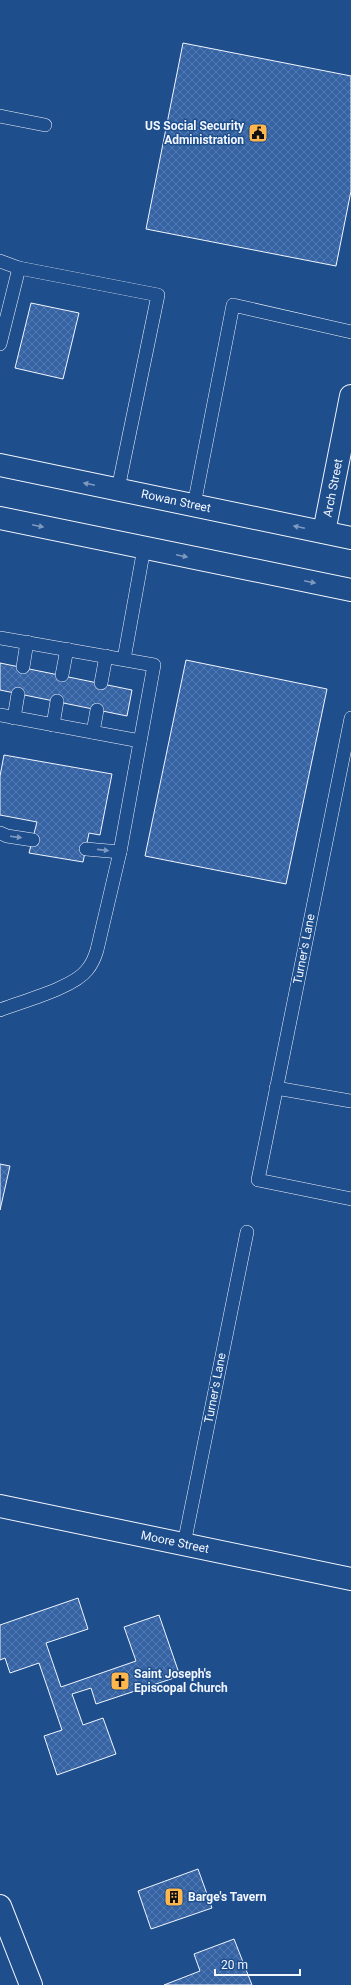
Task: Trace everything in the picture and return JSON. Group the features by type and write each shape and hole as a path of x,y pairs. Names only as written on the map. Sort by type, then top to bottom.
{"main road":[{"name":"Arch Street","path":"324,532 351,396"},
{"name":"Rowan Street","path":"0,465 351,538"},
{"path":"0,518 351,590"},
{"name":"Moore Street","path":"0,1506 351,1579"},
{"path":"0,1906 31,1985"}],"lane":[{"path":"0,116 45,125"},
{"path":"0,261 19,268 158,295 118,489"},
{"path":"0,344 19,268"},
{"path":"194,505 233,305 351,332"},
{"path":"124,659 144,548"},
{"path":"0,638 154,665 120,852 97,950 87,970 70,983 0,1010"},
{"path":"23,667 27,642"},
{"path":"62,675 67,649"},
{"path":"101,683 106,656"},
{"path":"14,718 18,694"},
{"path":"53,725 57,702"},
{"path":"93,732 97,710"},
{"path":"0,715 140,741"},
{"name":"Turner's Lane","path":"351,718 258,1180 351,1199"},
{"path":"0,833 7,836 33,840"},
{"path":"86,848 120,852"},
{"path":"276,1088 351,1101"},
{"name":"Turner's Lane","path":"184,1544 247,1232"}],"building":[{"name":"US Social Security Administration","path":"183,43 351,76 351,191 336,266 146,229"},
{"path":"31,303 79,313 63,379 15,368"},
{"path":"186,660 327,689 286,884 145,856"},
{"path":"0,663 132,690 127,716 0,690"},
{"path":"4,755 112,774 100,835 89,833 83,862 29,853 37,822 0,815 0,776"},
{"path":"0,1164 10,1166 0,1210"},
{"name":"Saint Joseph's Episcopal Church","path":"78,1598 88,1629 46,1643 61,1687 136,1661 124,1627 159,1615 180,1676 96,1704 91,1688 72,1694 83,1725 103,1718 116,1754 57,1775 44,1736 62,1730 39,1663 10,1673 5,1658 0,1660 0,1625"},
{"name":"Barge's Tavern","path":"198,1869 212,1908 151,1929 138,1891"},
{"path":"234,1939 252,1985 164,1985 200,1971 194,1954"}],"place":[{"name":"US Social Security Administration","path":"258,133"},
{"name":"Saint Joseph's Episcopal Church","path":"120,1681"},
{"name":"Barge's Tavern","path":"174,1897"}]}
